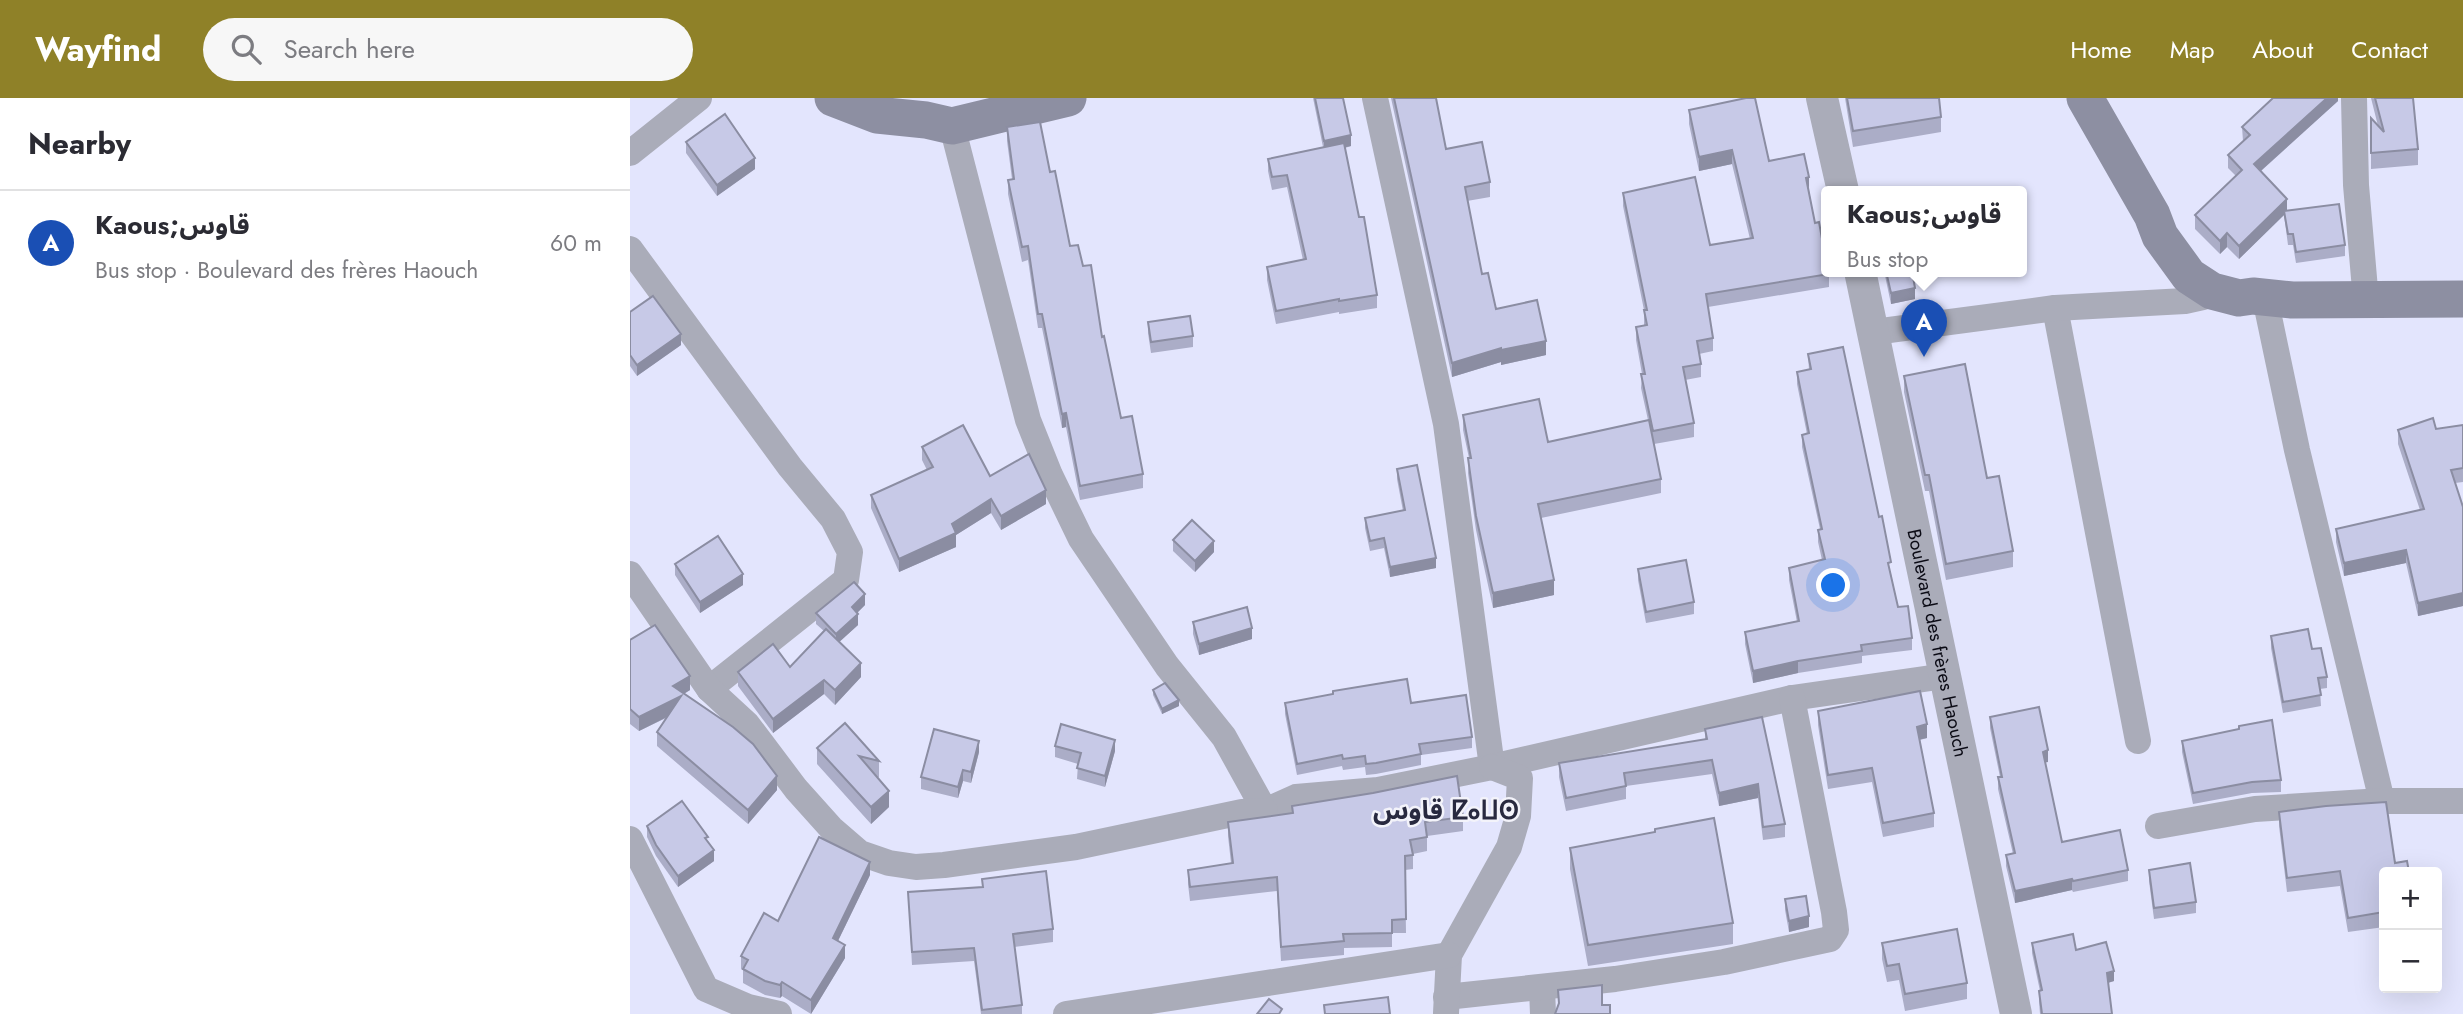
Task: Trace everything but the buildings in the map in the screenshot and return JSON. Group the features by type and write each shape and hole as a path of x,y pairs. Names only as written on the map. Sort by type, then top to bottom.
{"main road":[{"path":"833,98 877,115 933,115 1068,98"},
{"path":"2085,98 2152,215 2161,236 2182,268 2212,291 2239,298 2463,299"},
{"path":"2152,215 2173,229 2220,272 2259,297"}],"street":[{"path":"630,153 699,98"},
{"path":"1375,98 1447,424 1492,767"},
{"path":"1822,98 1842,186"},
{"path":"2354,98 2356,186 2366,300"},
{"path":"933,115 1024,407 1050,475 1081,539 1167,666 1224,737 1265,811"},
{"path":"630,249 782,456 833,519 850,552 846,580 709,689"},
{"name":"Boulevard des frères Haouch","path":"1861,277 2016,1014"},
{"path":"1874,331 2055,308 2185,301 2203,297 2212,291"},
{"path":"2259,297 2382,801"},
{"path":"2055,308 2138,741"},
{"path":"630,574 709,689 747,724 796,789 831,828 860,852 889,863 916,867 1076,847 1242,812 1265,811 1296,797 1378,790 1492,767 1793,698 1945,676"},
{"path":"1492,767 1520,778 1518,816 1509,846 1449,955 1446,1005 1542,1001 1825,942 1836,930 1834,912 1793,698"},
{"path":"2158,826 2255,809 2382,801 2463,801"},
{"path":"630,839 709,1001 779,1014"},
{"path":"1074,1013 1449,955"}],"place":[{"name":"Kaous;قاوس","path":"1924,357"}],"district":[{"name":"قاوس ⵇⴰⵡⵙ","path":"1446,810"}]}
